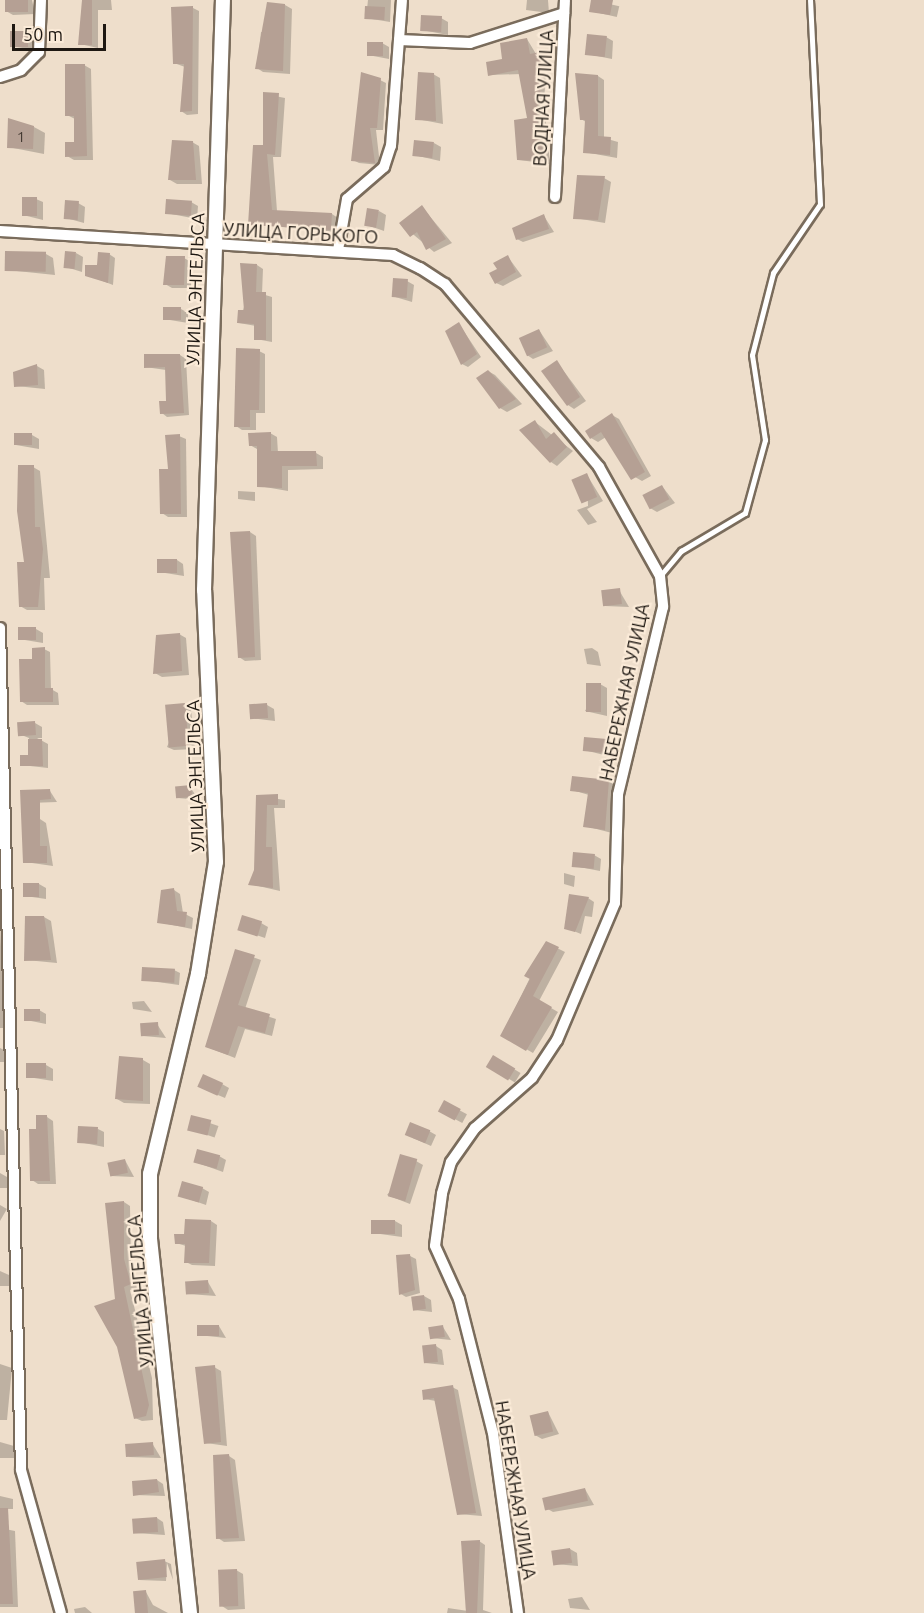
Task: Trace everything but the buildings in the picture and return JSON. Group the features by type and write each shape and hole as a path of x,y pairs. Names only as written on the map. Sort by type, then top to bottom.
{"street":[{"path":"0,76 21,70 39,52 41,0"},
{"name":"УЛИЦА ЭНГЕЛЬСА","path":"190,1613 150,1239 150,1174 198,974 216,862 204,591 224,0"},
{"path":"338,250 347,199 384,167 392,146 402,0"},
{"name":"ВОДНАЯ УЛИЦА","path":"555,197 566,0"},
{"path":"399,40 470,43 564,13"},
{"name":"УЛИЦА ГОРЬКОГО","path":"0,231 174,238 214,245 338,250 393,255 445,284 599,467 660,576"},
{"name":"НАБЕРЕЖНАЯ УЛИЦА","path":"518,1613 493,1432 459,1299 435,1246 442,1194 451,1162 476,1128 532,1078 557,1040 615,903 618,795 663,607 660,576"},
{"path":"0,628 20,1448 61,1613"}],"lane":[{"path":"660,576 681,551 745,513 765,440 752,355 772,273 820,204 810,0"}]}
